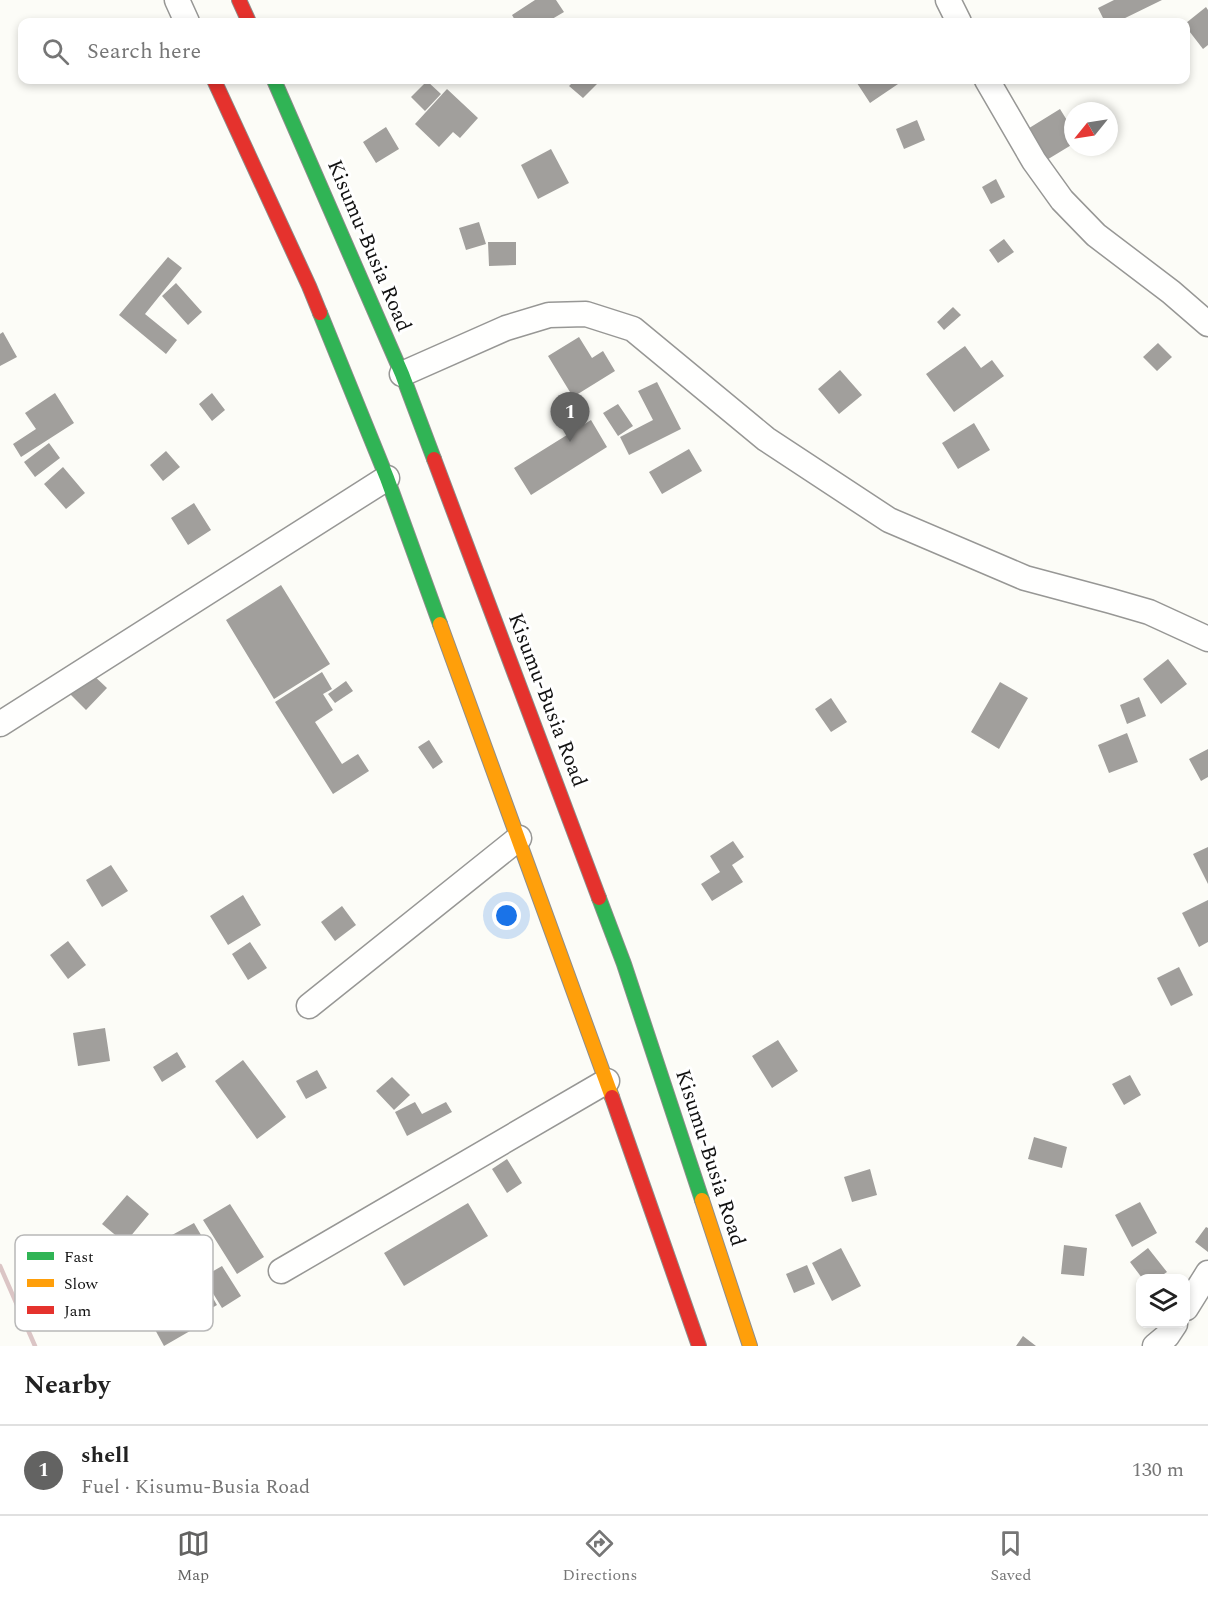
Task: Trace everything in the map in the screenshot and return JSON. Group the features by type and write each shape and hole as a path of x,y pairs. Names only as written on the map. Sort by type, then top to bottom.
{"main road":[{"path":"239,0 247,18"},
{"path":"216,84 309,286 387,478 607,1081 699,1346"},
{"name":"Kisumu-Busia Road","path":"276,84 402,374 624,964 750,1346"}],"street":[{"path":"177,0 185,18"},
{"path":"948,0 957,18"},
{"path":"989,84 1034,161 1062,200 1096,235 1171,292 1208,324"},
{"path":"402,374 506,328 549,315 586,314 633,329 766,439 889,520 1025,578 1149,612 1208,639"},
{"path":"0,724 387,478"},
{"path":"309,1006 519,838"},
{"path":"281,1271 607,1081"},
{"path":"1190,1301 1208,1274"},
{"path":"1155,1346 1167,1336 1172,1328"}],"building":[{"path":"535,0 556,0 564,12 554,18 514,18 512,15"},
{"path":"1114,0 1162,0 1125,18 1103,18 1098,8"},
{"path":"1206,7 1208,10 1208,45 1203,49 1190,32 1190,20"},
{"path":"424,84 430,84 441,94 425,111 411,97"},
{"path":"571,84 597,84 583,98 569,86"},
{"path":"858,84 898,84 870,103"},
{"path":"447,89 478,118 460,138 453,132 439,147 415,124"},
{"path":"1060,109 1064,115 1064,149 1045,161 1026,130"},
{"path":"917,120 925,140 904,149 896,129"},
{"path":"386,127 399,149 376,163 363,142"},
{"path":"551,149 569,183 538,199 521,165"},
{"path":"996,179 1005,197 991,204 982,187"},
{"path":"479,222 486,244 466,250 459,228"},
{"path":"1004,239 1014,252 998,263 989,250"},
{"path":"488,242 516,242 516,265 489,266"},
{"path":"168,257 182,268 145,314 177,340 166,354 119,315"},
{"path":"176,283 202,312 188,325 162,296"},
{"path":"953,307 961,315 944,330 937,322"},
{"path":"3,332 17,357 0,366 0,334"},
{"path":"579,337 592,358 603,351 615,371 573,397 548,356"},
{"path":"1158,343 1172,357 1157,371 1143,357"},
{"path":"965,346 981,368 992,360 1004,376 954,412 926,374"},
{"path":"840,370 862,395 839,414 818,389"},
{"path":"657,382 681,429 629,455 620,437 653,420 638,391"},
{"path":"55,393 74,423 21,457 13,444 36,429 25,413"},
{"path":"212,393 225,410 212,421 199,404"},
{"path":"618,404 633,426 618,436 603,413"},
{"path":"591,420 607,447 531,495 514,468"},
{"path":"974,423 990,450 958,469 942,443"},
{"path":"49,443 60,458 35,477 24,462"},
{"path":"689,449 702,471 662,494 649,472"},
{"path":"166,451 180,467 163,481 150,465"},
{"path":"63,467 85,493 66,509 44,484"},
{"path":"194,503 211,530 188,545 171,518"},
{"path":"281,585 330,664 274,699 226,620"},
{"path":"1168,659 1187,684 1161,704 1143,679"},
{"path":"322,672 332,689 323,694 333,710 315,722 342,764 358,754 369,771 333,794 275,702"},
{"path":"91,673 107,688 86,710 70,694"},
{"path":"346,681 353,691 335,703 328,694"},
{"path":"1000,682 1028,698 999,749 971,732"},
{"path":"1139,697 1146,716 1127,724 1120,705"},
{"path":"831,698 847,722 831,732 815,709"},
{"path":"1127,733 1138,762 1109,773 1098,745"},
{"path":"429,740 443,762 433,769 418,747"},
{"path":"1208,749 1208,777 1201,781 1189,759"},
{"path":"733,841 744,857 732,865 743,882 712,901 701,884 720,872 710,856"},
{"path":"1208,847 1208,884 1193,854"},
{"path":"111,865 128,891 102,907 86,880"},
{"path":"243,895 261,925 228,945 210,916"},
{"path":"1208,900 1208,942 1199,947 1182,913"},
{"path":"342,906 356,925 335,941 321,922"},
{"path":"68,941 86,965 68,979 50,955"},
{"path":"250,942 267,968 248,980 232,954"},
{"path":"1179,967 1193,995 1171,1006 1157,978"},
{"path":"105,1028 110,1061 78,1066 73,1033"},
{"path":"778,1040 798,1071 772,1088 752,1056"},
{"path":"177,1052 186,1067 162,1082 153,1067"},
{"path":"243,1060 286,1117 257,1139 215,1081"},
{"path":"317,1070 327,1088 306,1099 296,1081"},
{"path":"1130,1075 1141,1095 1124,1105 1112,1084"},
{"path":"392,1077 410,1095 394,1110 376,1091"},
{"path":"415,1102 422,1114 446,1102 452,1112 407,1136 395,1112"},
{"path":"1034,1137 1067,1147 1062,1168 1028,1159"},
{"path":"507,1159 522,1183 507,1193 492,1169"},
{"path":"870,1169 877,1195 852,1202 844,1177"},
{"path":"127,1195 149,1214 132,1235 115,1235 102,1224"},
{"path":"1140,1202 1157,1233 1132,1247 1115,1215"},
{"path":"468,1203 488,1236 404,1286 384,1253"},
{"path":"230,1204 264,1257 237,1274 203,1220"},
{"path":"194,1223 201,1235 172,1235"},
{"path":"1206,1227 1208,1228 1208,1252 1195,1242"},
{"path":"1064,1245 1087,1248 1084,1276 1061,1274"},
{"path":"841,1248 861,1286 832,1301 812,1263"},
{"path":"1148,1248 1167,1272 1139,1274 1130,1262"},
{"path":"807,1265 815,1284 794,1293 786,1274"},
{"path":"222,1266 241,1296 222,1308 213,1293 213,1271"},
{"path":"156,1331 190,1331 164,1346"},
{"path":"1023,1336 1036,1346 1016,1346"}],"railway":[{"path":"0,1266 15,1300"},
{"path":"28,1331 35,1346"}],"traffic: fast":[{"path":"276,84 402,374 434,459"},
{"path":"320,313 387,478 440,624"},
{"path":"599,898 624,964 702,1200"}],"traffic: slow":[{"path":"440,624 612,1097"},
{"path":"702,1200 750,1346"}],"traffic: jam":[{"path":"239,0 247,18"},
{"path":"216,84 320,313"},
{"path":"434,459 599,898"},
{"path":"612,1097 699,1346"}],"place":[{"name":"shell","path":"570,442"}]}
